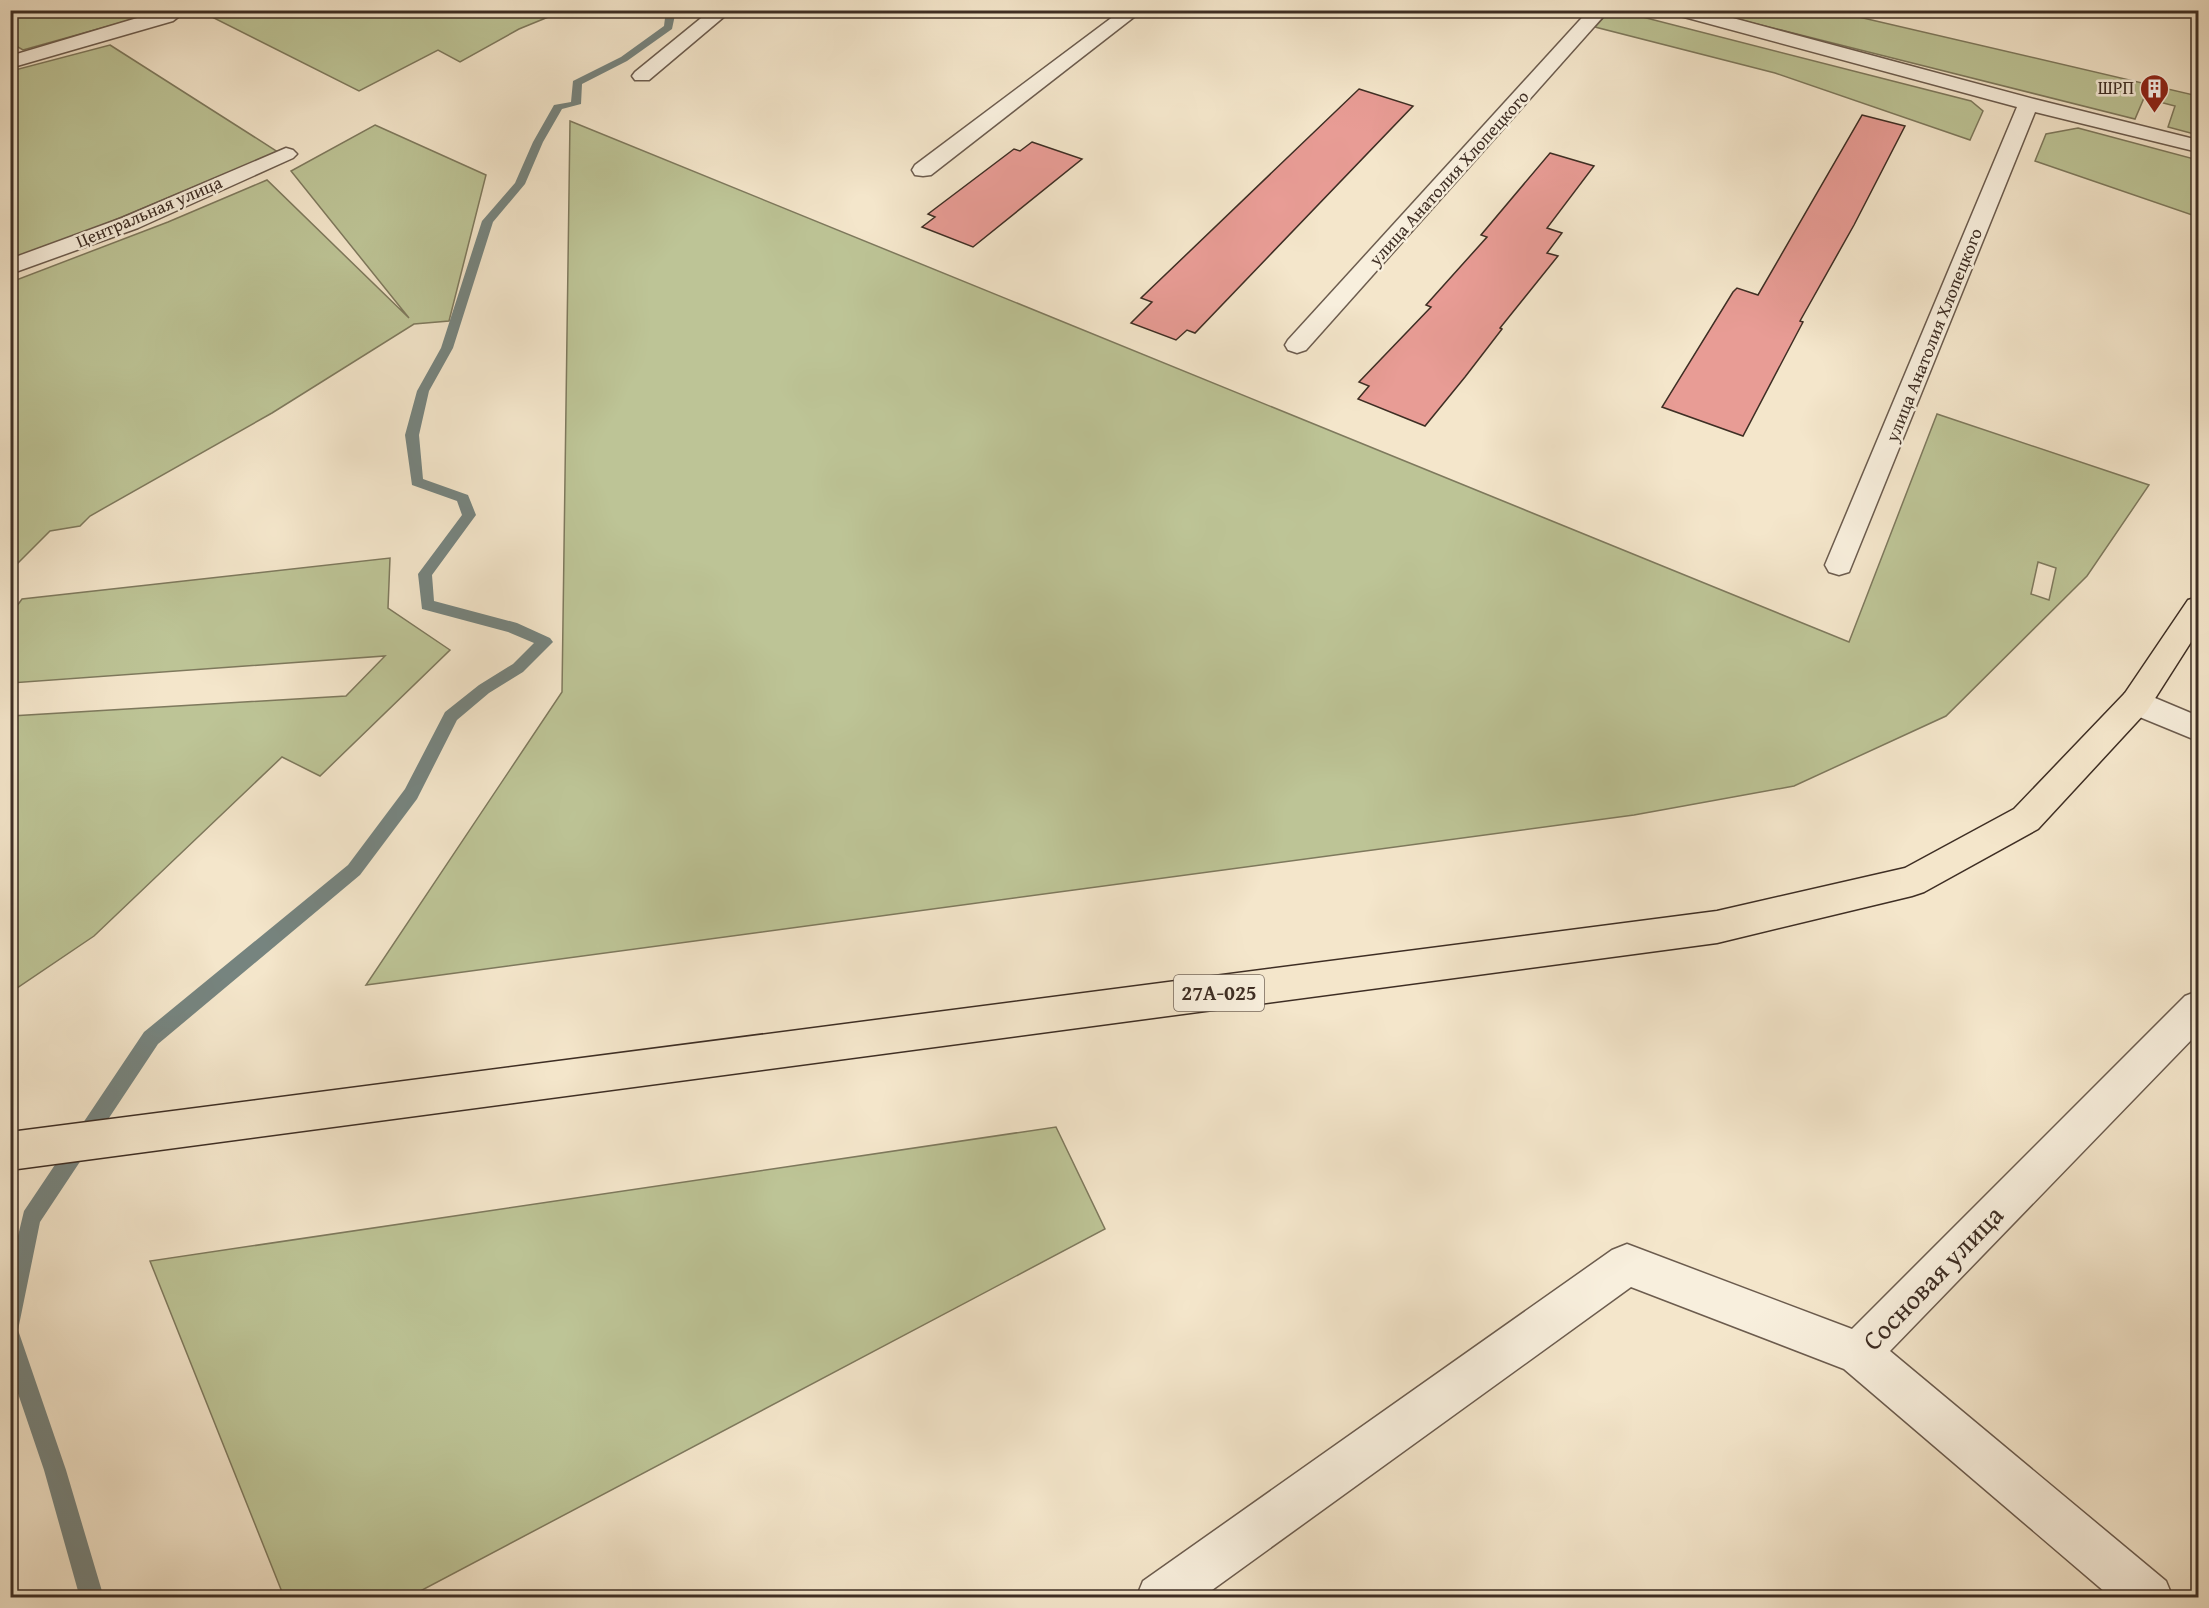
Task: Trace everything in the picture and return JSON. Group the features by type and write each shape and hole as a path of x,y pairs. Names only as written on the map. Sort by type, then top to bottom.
{"main road":[{"name":"27А-025","path":"26,1149 1717,927 1912,881 2026,819 2136,702 2199,608"}],"street":[{"path":"10,62 166,18 178,10"},
{"path":"642,76 723,10"},
{"path":"923,170 1134,10"},
{"name":"улица Анатолия Хлопецкого","path":"1297,345 1600,10"},
{"path":"1680,10 2028,104 2199,146"},
{"name":"улица Анатолия Хлопецкого","path":"1839,565 2028,104"},
{"name":"Центральная улица","path":"10,267 130,223 286,154"},
{"path":"2136,702 2199,729"},
{"name":"Сосновая улица","path":"2149,1598 1858,1353 2199,1008"},
{"path":"1160,1598 1628,1265 1858,1353"}],"green space":[{"path":"11,11 157,11 23,50 11,43"},
{"path":"208,11 563,11 519,29 460,62 438,50 359,91 204,13"},
{"path":"1619,11 1971,101 1983,111 1970,140 1775,73 1595,27 1606,15"},
{"path":"1705,11 1833,11 2198,96 2198,135 2168,127 2175,106 2144,98 2135,119"},
{"path":"110,45 278,152 74,237 11,260 11,71"},
{"path":"570,121 1849,642 1937,414 2149,485 2087,576 1946,716 1794,786 1634,815 366,985 562,692","holes":["2038,562 2056,568 2049,600 2031,594"]},
{"path":"375,125 486,175 449,321 414,324 272,413 90,516 80,526 50,531 11,570 11,282 168,222 267,180 409,318 291,171"},
{"path":"2078,128 2198,160 2198,217 2035,161 2046,134"},
{"path":"390,558 388,608 450,650 320,776 282,757 94,936 11,992 11,716 346,696 385,656 11,683 11,614 22,599"},
{"path":"1056,1127 1105,1229 409,1597 284,1597 150,1261"}],"building":[{"path":"1359,89 1413,106 1195,333 1187,330 1176,340 1131,323 1152,302 1141,298"},
{"path":"1862,115 1905,126 1854,225 1800,321 1803,322 1743,436 1662,407 1733,292 1737,288 1758,295"},
{"path":"1032,142 1082,159 973,247 922,227 935,217 928,214 1014,149 1020,151"},
{"path":"1550,153 1594,166 1547,228 1562,233 1547,253 1558,256 1500,328 1502,329 1465,377 1425,426 1358,399 1369,386 1359,382 1431,307 1426,305 1487,237 1481,235"}],"waterway":[{"path":"10,1324 31,1218 151,1038 354,870 411,794 451,716 484,689 518,668 545,642 512,627 427,605 425,574 469,515 463,498 417,482 412,435 423,391 447,348 488,221 520,184 538,142 558,107 576,104 577,83 624,59 669,27 671,10"},
{"path":"10,1337 55,1470 92,1598"}],"place":[{"name":"ШРП","path":"2155,114"}]}
